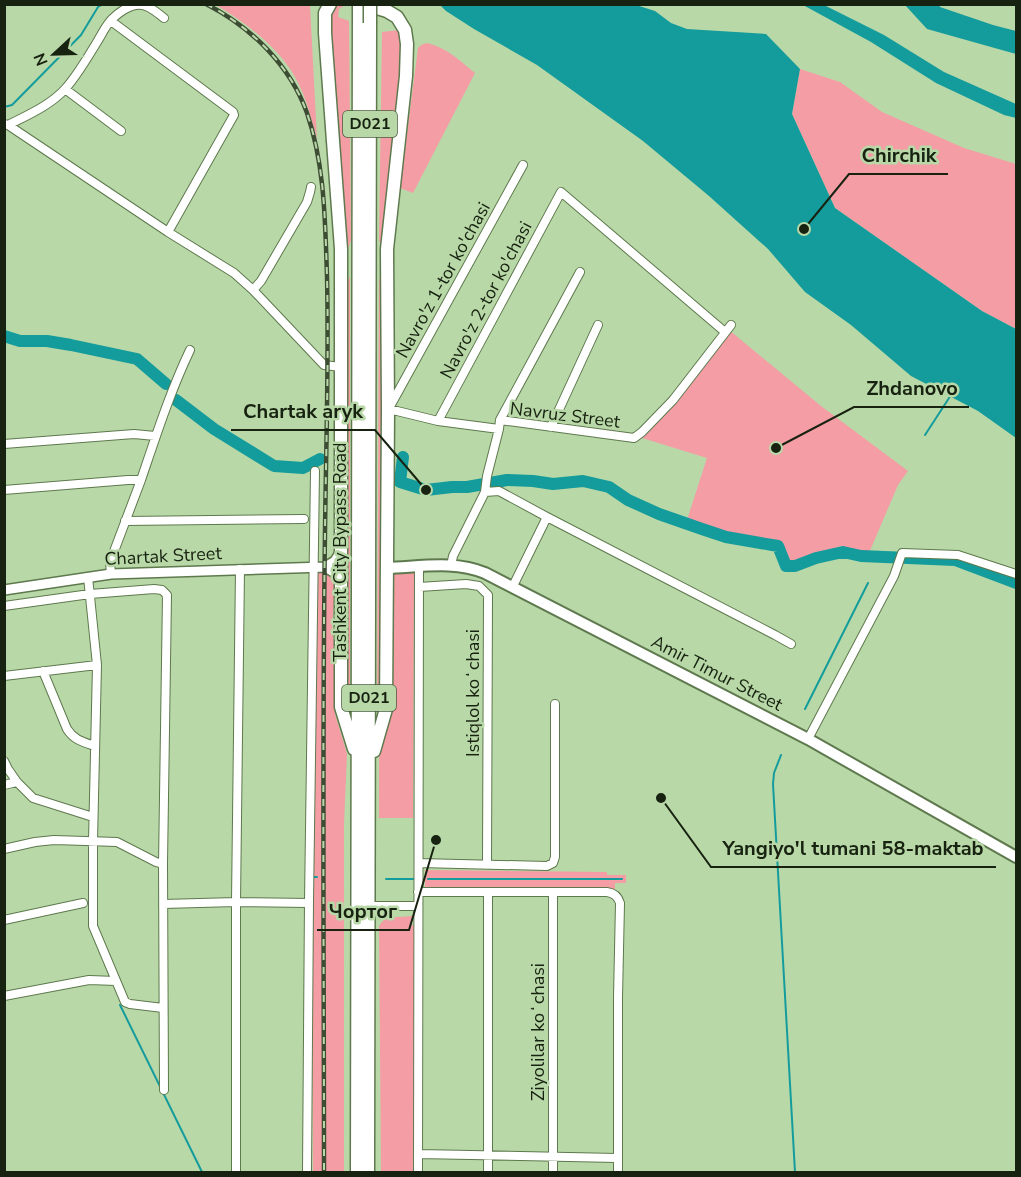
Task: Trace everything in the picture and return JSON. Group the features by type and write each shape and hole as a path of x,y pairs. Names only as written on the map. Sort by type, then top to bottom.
{"highway":[{"path":"330,4 325,13 325,33 340,238 341,294 341,707 364,765"},
{"path":"361,4 394,15 402,23 407,39 406,76 388,237 386,709 364,765"},
{"name":"Tashkent City Bypass Road","path":"357,1173 364,765 365,23 361,4"},
{"name":"Tashkent City Bypass Road","path":"365,23 370,4"},
{"path":"341,294 364,225"},
{"path":"364,225 388,294"},
{"name":"Tashkent City Bypass Road","path":"363,906 368,1173"}],"main road":[{"name":"Amir Timur Street","path":"387,568 451,566 475,568 808,739 1017,857"}],"street":[{"path":"165,18 142,5 129,7 111,21 65,89 40,108 6,125 234,273 324,365 341,368"},
{"path":"111,21 234,115 168,232"},
{"path":"65,89 120,131"},
{"name":"Navro'z 1-tor ko'chasi","path":"388,410 523,165"},
{"path":"253,290 261,281 307,202 310,187"},
{"name":"Navruz Street","path":"388,410 438,422 499,429 500,420 634,438 673,400 728,329 561,192"},
{"name":"Navro'z 2-tor ko'chasi","path":"438,422 561,192"},
{"path":"500,420 580,272"},
{"path":"551,427 598,325"},
{"path":"111,574 110,562 155,436 190,350"},
{"path":"451,566 453,556 485,491 499,429"},
{"path":"4,444 134,434 155,436"},
{"path":"307,1173 315,471"},
{"path":"4,490 141,480"},
{"path":"485,491 499,491 791,644"},
{"path":"513,586 547,517"},
{"path":"125,521 304,519"},
{"path":"325,567 338,558 341,548"},
{"path":"808,739 894,576 902,553 958,555 1017,574"},
{"path":"325,567 338,576 341,587"},
{"name":"Chartak Street","path":"4,590 111,574 325,567"},
{"path":"418,1173 419,567"},
{"path":"236,1173 240,569"},
{"path":"88,577 97,665 93,926 125,1002 163,1008"},
{"name":"Istiqlol koʻchasi","path":"419,587 466,584 479,586 488,596 487,864"},
{"path":"4,606 90,594 160,589 167,595 163,864 164,1090"},
{"path":"4,676 97,665"},
{"path":"43,671 71,735 76,740 95,746"},
{"path":"419,863 547,866 553,863 555,857 555,704"},
{"path":"4,760 8,769 33,798 93,817"},
{"path":"4,785 18,782"},
{"path":"4,849 54,840 117,842 163,864"},
{"path":"418,892 610,893 617,896 620,903 618,1173"},
{"path":"488,892 488,1173"},
{"name":"Ziyolilar koʻchasi","path":"553,1173 554,892"},
{"path":"4,920 83,903"},
{"path":"163,904 309,903"},
{"path":"363,906 418,906"},
{"path":"4,996 89,980 116,981"},
{"path":"418,1154 618,1158"}],"shaded area":[{"path":"216,5 310,5 317,139 302,92 280,55 260,36"},
{"path":"345,5 339,9 338,17 349,21 351,240 345,258 329,15 333,8"},
{"path":"399,30 402,46 383,258 379,239 382,32"},
{"path":"427,43 447,51 475,73 413,193 400,188 418,48"},
{"path":"800,69 840,82 882,112 964,148 1016,164 1016,329 982,311 835,208 792,114"},
{"path":"350,276 350,722 344,706 346,287"},
{"path":"379,278 384,294 382,709 377,720"},
{"path":"729,330 821,406 908,471 898,485 869,553 856,552 841,546 792,563 787,561 780,542 686,523 707,458 642,438"},
{"path":"316,572 328,575 335,585 332,626 335,655 335,714 347,754 344,825 344,1172 313,1172 312,903"},
{"path":"414,573 413,818 379,818 379,757 393,709 394,574"},
{"path":"425,870 607,872 607,875 626,875 626,883 615,883 615,889 425,887"},
{"path":"412,916 411,925 416,925 415,1172 381,1172 379,926 385,918"}],"water":[{"path":"440,5 636,5 655,11 671,23 687,29 766,34 800,69 792,114 835,208 982,311 1016,329 1016,438 978,411 911,376 851,325 805,292 768,249 643,141 537,65 474,29"},
{"path":"803,5 824,5 884,35 944,72 1016,104 1016,118 1004,115 936,83 871,42"},
{"path":"905,5 939,5 1016,31 1016,54 927,29"}],"waterway":[{"path":"4,107 12,105 81,35 98,7 103,4"},
{"path":"4,336 20,341 47,341 71,345 137,359 166,384"},
{"path":"925,435 951,395"},
{"path":"176,400 214,429 274,466 303,468 320,459"},
{"path":"403,457 400,482 426,490 467,487 507,480 553,484 583,481 609,487 628,500 659,514 726,537 778,546 786,566 795,566 843,552 861,556 955,560 1016,583"},
{"path":"805,709 868,583"},
{"path":"781,755 774,773 773,784 795,1172"},
{"path":"386,879 416,879"},
{"path":"428,879 622,879"},
{"path":"120,1005 202,1172"}],"railway":[{"path":"206,4 223,13 253,36 267,49 290,79 307,113 321,173 326,235 328,340 324,692 324,1172"}],"place":[{"name":"Chirchik","path":"804,229"},
{"name":"Zhdanovo","path":"776,448"},
{"name":"Chartak aryk","path":"426,490"},
{"name":"Yangiyo'l tumani 58-maktab","path":"661,798"},
{"name":"Чортог","path":"436,840"}]}
